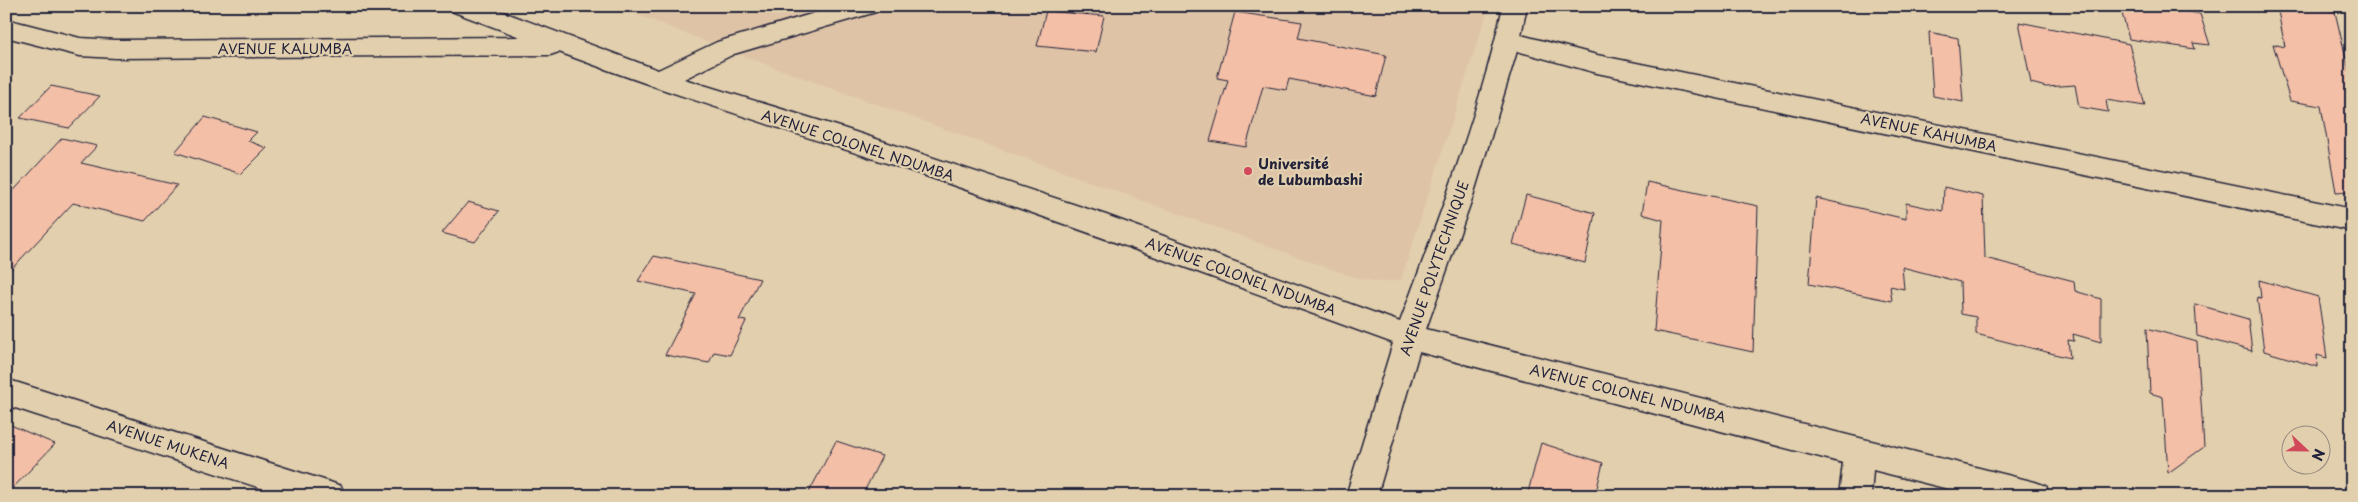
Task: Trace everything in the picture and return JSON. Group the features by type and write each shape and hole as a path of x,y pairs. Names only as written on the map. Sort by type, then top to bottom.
{"street":[{"name":"AVENUE COLONEL NDUMBA","path":"462,6 659,80 831,134 1096,224 1409,337 1859,453 2035,496"},
{"path":"659,80 726,48 868,6"},
{"name":"AVENUE POLYTECHNIQUE","path":"1361,496 1409,337 1460,196 1508,40 1515,6"},
{"name":"AVENUE KALUMBA","path":"6,28 80,47 107,48 566,46"},
{"name":"AVENUE KAHUMBA","path":"1508,40 1597,64 2352,220"},
{"name":"AVENUE MUKENA","path":"6,392 330,496"},
{"path":"1854,496 1859,453"}],"shaded area":[{"name":"Université de Lubumbashi","path":"615,6 1489,6 1401,280 1381,282 1356,278 765,64"}],"building":[{"path":"2120,6 2169,6 2170,9 2200,14 2210,45 2193,43 2195,49 2129,39"},
{"path":"2277,6 2304,6 2335,12 2352,83 2352,191 2336,192 2321,106 2290,101 2273,44 2285,47"},
{"path":"1046,11 1104,16 1096,52 1037,46"},
{"path":"1235,12 1302,22 1298,38 1386,55 1376,96 1289,79 1286,90 1263,86 1246,147 1210,141 1228,80 1217,78"},
{"path":"2019,22 2129,44 2145,106 2106,100 2108,112 2079,107 2075,85 2046,87 2031,83"},
{"path":"1929,32 1958,38 1963,102 1933,96"},
{"path":"51,86 100,96 69,128 20,118"},
{"path":"205,117 257,132 248,141 267,148 241,174 175,152"},
{"path":"62,138 97,146 81,163 177,185 145,221 73,203 6,275 6,199"},
{"path":"1647,182 1758,206 1753,352 1654,331 1663,220 1642,214"},
{"path":"1944,187 1983,196 1985,258 2074,281 2075,291 2101,299 2101,342 2073,334 2074,341 2068,340 2070,358 1976,334 1976,317 1961,314 1960,282 1902,267 1904,289 1890,286 1892,301 1809,284 1816,198 1906,219 1906,203 1943,211"},
{"path":"1526,195 1595,213 1585,263 1513,244"},
{"path":"468,202 499,211 475,242 442,233"},
{"path":"654,256 760,279 739,320 746,321 730,355 714,352 709,363 665,355 696,294 638,281"},
{"path":"2259,280 2318,297 2327,358 2317,355 2318,367 2264,351 2257,297 2261,298"},
{"path":"2195,304 2248,319 2252,351 2197,336"},
{"path":"2147,328 2197,342 2204,447 2168,473 2163,397 2150,393"},
{"path":"6,423 55,444 6,495"},
{"path":"836,441 882,456 862,496 807,496"},
{"path":"1541,443 1603,463 1595,496 1527,496"}],"place":[{"name":"Université de Lubumbashi","path":"1248,171"}]}
